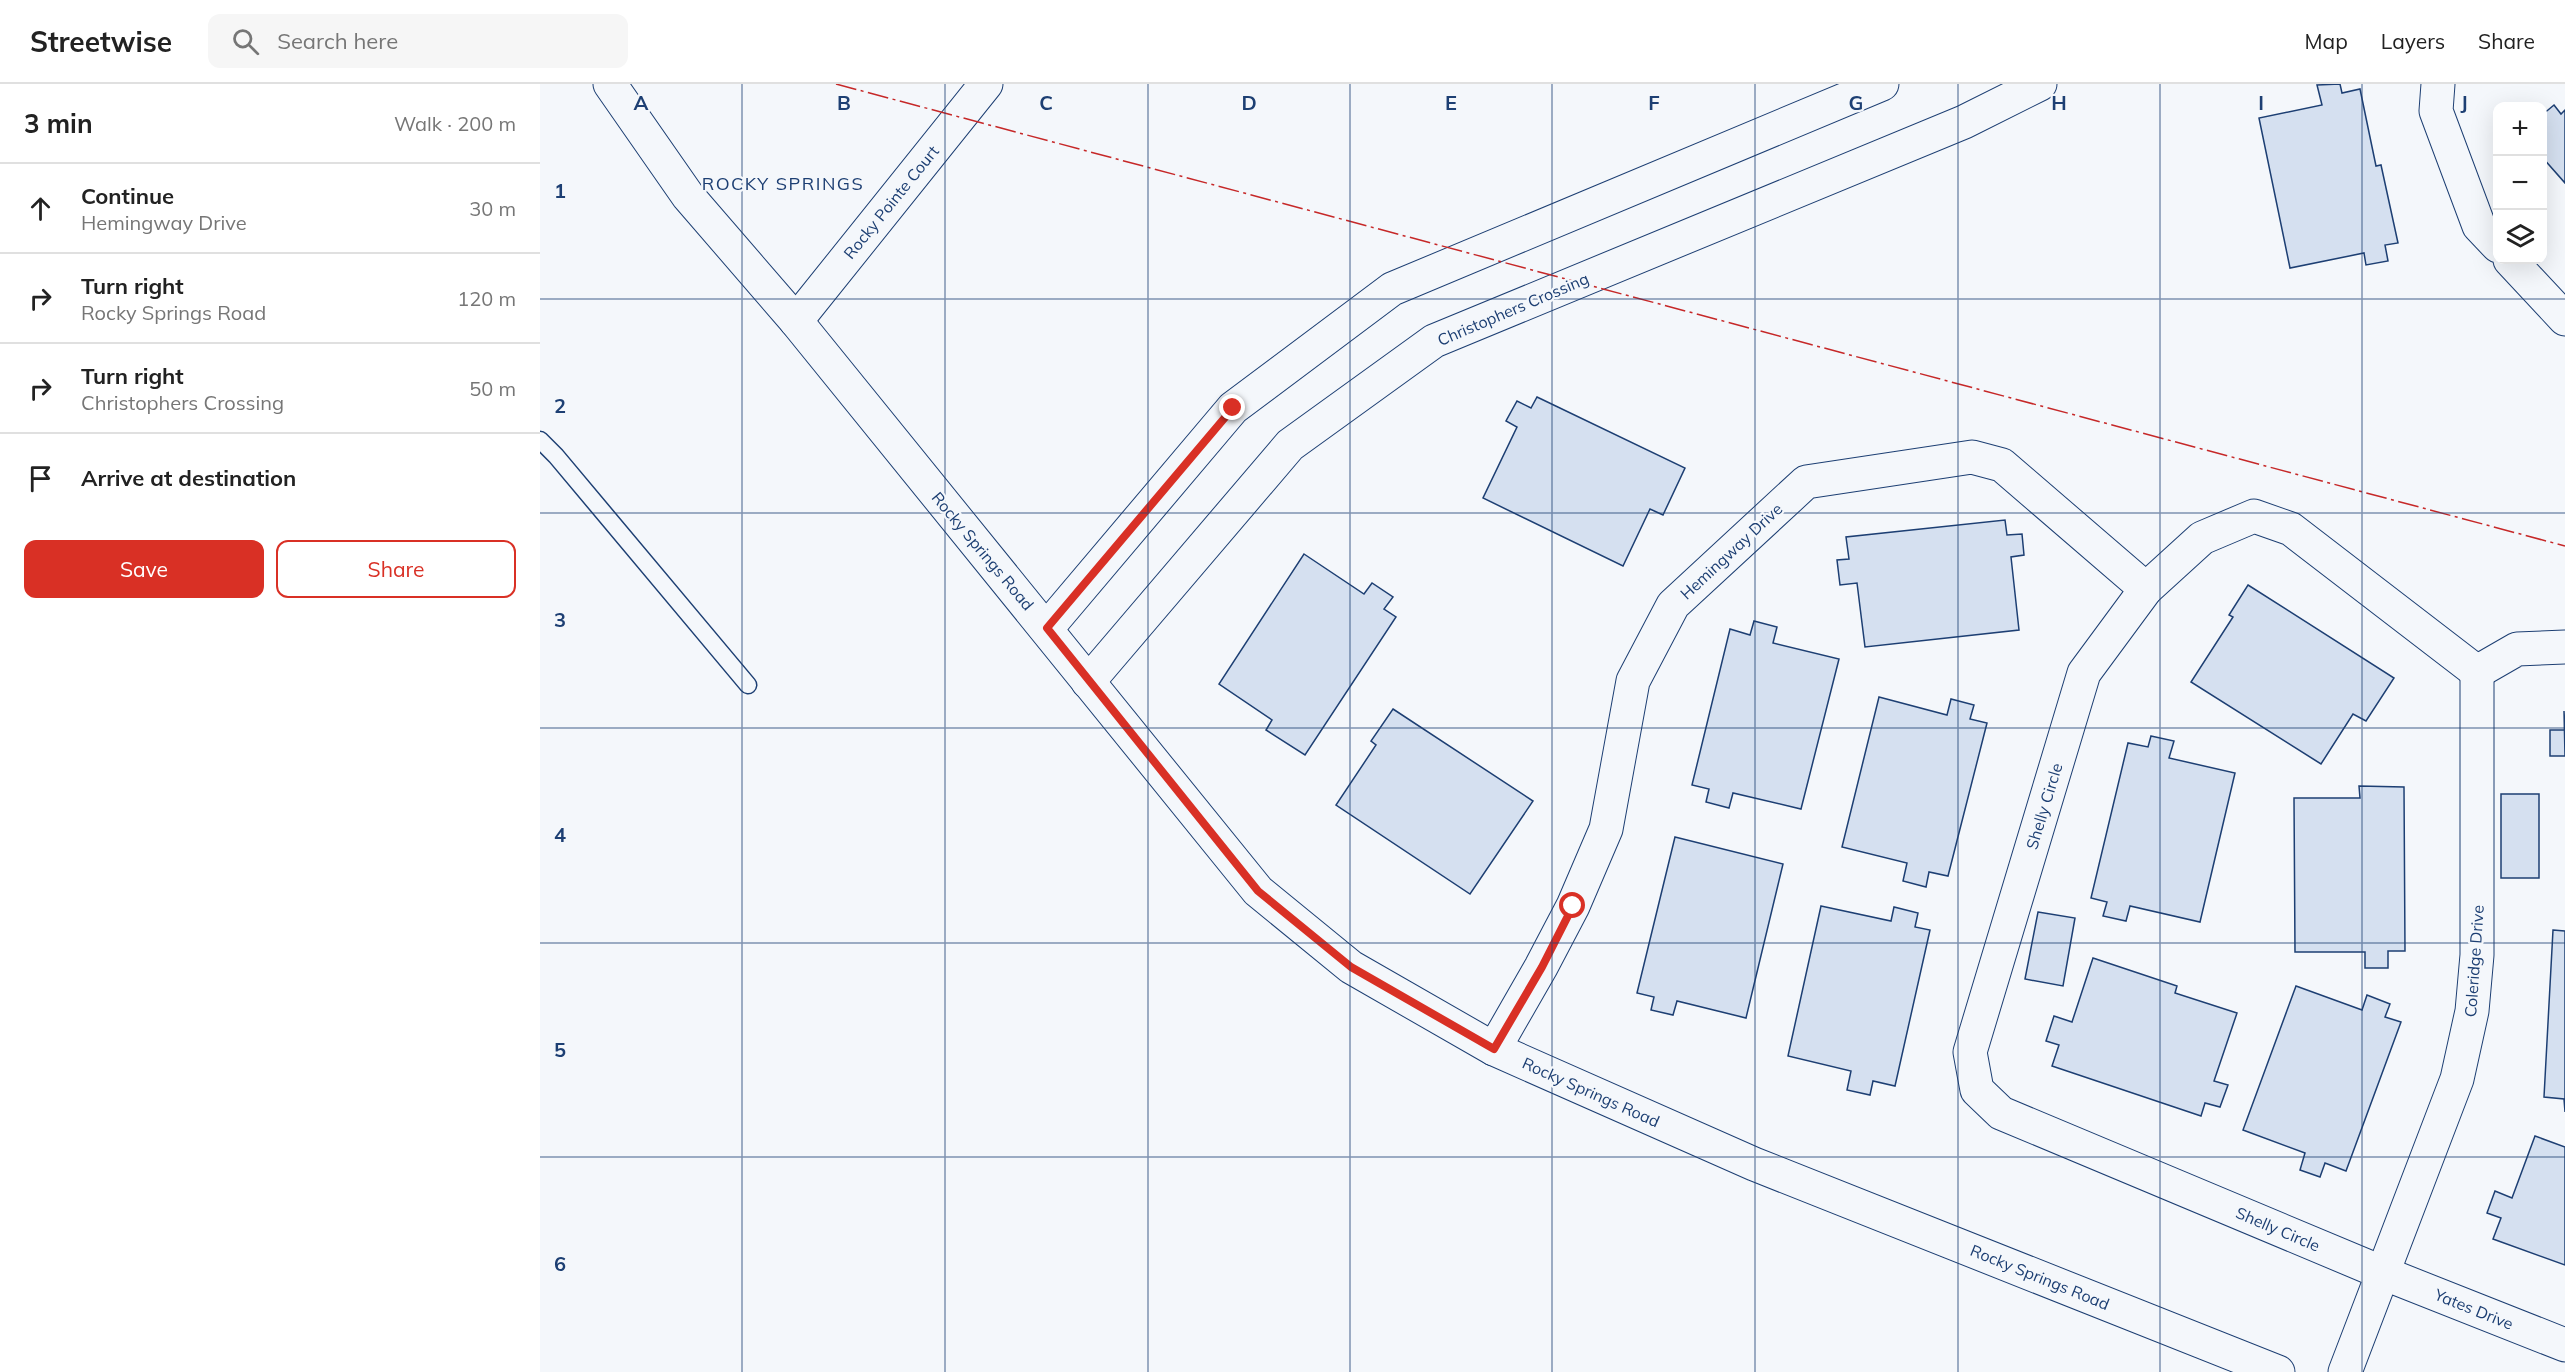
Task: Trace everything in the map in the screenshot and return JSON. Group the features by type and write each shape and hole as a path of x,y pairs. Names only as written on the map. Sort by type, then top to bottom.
{"street":[{"name":"Rocky Springs Road","path":"610,84 688,196 796,321 1258,891 1351,967 1494,1049 1754,1164 2278,1372"},
{"name":"Rocky Pointe Court","path":"796,321 986,84"},
{"path":"1047,628 1233,408 1392,289 1882,84"},
{"name":"Christophers Crossing","path":"1088,682 1290,445 1434,341 1964,122 2040,84"},
{"path":"2438,84 2436,111 2479,226 2493,241"},
{"path":"2514,264 2565,319"},
{"name":"Hemingway Drive","path":"1494,1049 1542,967 1573,906 1606,829 1634,681 1673,605 1806,482 1972,457 2002,465 2146,589"},
{"name":"Shelly Circle","path":"2383,1273 2001,1113 1977,1090 1970,1052 2084,673 2146,589 2202,538 2254,516 2291,529 2477,672"},
{"path":"2477,672 2517,649 2565,648"},
{"name":"Coleridge Drive","path":"2345,1372 2457,1079 2472,1011 2477,955 2478,899 2477,672"},
{"name":"Yates Drive","path":"2383,1273 2565,1345"}],"lane":[{"path":"540,440 556,456 748,685"}],"building":[{"path":"2340,84 2342,93 2360,89 2376,166 2381,165 2398,243 2385,245 2388,261 2366,265 2364,253 2290,268 2259,118 2322,105 2317,85"},
{"path":"2554,105 2561,114 2565,110 2565,183 2547,163 2547,111"},
{"path":"1537,397 1685,468 1663,515 1650,509 1623,566 1483,498 1517,427 1506,421 1517,401 1531,408"},
{"path":"2005,520 2007,535 2022,534 2024,555 2011,557 2019,630 1865,647 1857,583 1840,585 1837,560 1849,559 1846,537"},
{"path":"1304,554 1364,594 1372,583 1393,597 1384,609 1396,617 1305,755 1266,730 1272,720 1219,684"},
{"path":"2248,585 2394,678 2366,721 2353,714 2321,764 2191,682 2233,617 2229,615"},
{"path":"1754,621 1777,627 1773,643 1839,659 1801,809 1733,793 1729,808 1706,802 1709,789 1692,785 1730,629 1750,635"},
{"path":"1879,697 1947,715 1951,699 1974,705 1970,719 1987,723 1948,876 1929,872 1926,887 1903,881 1907,863 1842,847"},
{"path":"1393,709 1533,801 1470,894 1336,805 1376,745 1371,741"},
{"path":"2550,730 2564,730 2565,756 2550,756"},
{"path":"2151,736 2174,741 2169,758 2235,773 2200,922 2130,906 2126,921 2103,916 2107,902 2091,898 2128,743 2148,747"},
{"path":"2359,786 2404,787 2405,951 2388,951 2388,968 2365,968 2365,952 2295,952 2294,798 2360,798"},
{"path":"2501,794 2539,794 2539,878 2501,878"},
{"path":"1675,837 1783,864 1746,1018 1677,1001 1673,1015 1651,1010 1654,997 1637,993"},
{"path":"1821,906 1891,921 1894,907 1918,913 1915,927 1930,930 1895,1086 1873,1081 1870,1095 1847,1090 1851,1071 1788,1056"},
{"path":"2038,912 2075,918 2063,986 2025,979"},
{"path":"2553,930 2565,931 2565,1112 2564,1099 2544,1097"},
{"path":"2093,958 2177,986 2175,993 2237,1013 2214,1081 2228,1085 2220,1107 2205,1103 2201,1116 2052,1066 2059,1045 2046,1041 2054,1016 2072,1022"},
{"path":"2296,986 2362,1010 2367,995 2390,1004 2385,1017 2401,1022 2346,1171 2325,1163 2320,1177 2300,1170 2305,1153 2243,1130"},
{"path":"2535,1136 2565,1147 2565,1265 2493,1239 2501,1218 2487,1213 2495,1191 2512,1198"}],"power":[{"path":"836,84 2565,546"}],"district":[{"name":"ROCKY SPRINGS","path":"783,183"}],"route":[{"path":"1233,408 1047,628 1088,682 1258,891 1351,967 1494,1049 1542,967 1573,906"}]}
